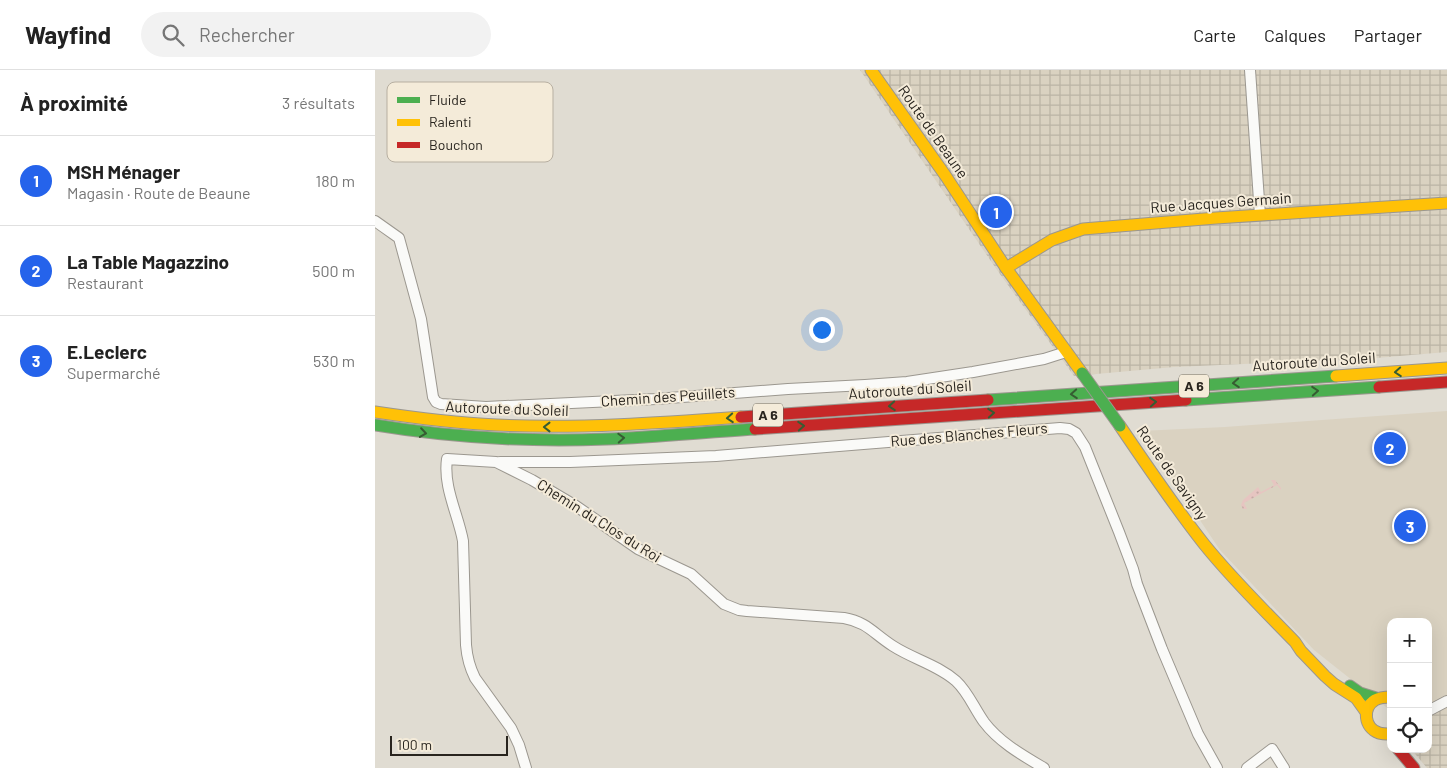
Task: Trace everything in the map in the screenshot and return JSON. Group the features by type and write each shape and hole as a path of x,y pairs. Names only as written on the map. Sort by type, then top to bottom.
{"main road":[{"name":"Route de Beaune","path":"871,70 940,167 1006,268 1037,311"},
{"name":"Rue Jacques Germain","path":"1006,268 1053,239 1074,231 1260,215 1447,203"},
{"name":"Route de Savigny","path":"1037,311 1202,542 1240,586 1295,642 1301,651 1336,683 1356,698 1366,712 1367,723 1371,728 1375,732 1387,736"},
{"name":"Autoroute du Soleil","path":"375,412 482,426 595,426 1447,368"},
{"name":"Autoroute du Soleil","path":"375,426 424,434 482,439 599,439 1447,382"},
{"name":"Route de Savigny","path":"1336,683 1376,698"},
{"path":"1366,712 1376,698 1387,696"},
{"path":"1402,753 1413,768"}],"street":[{"path":"1250,70 1260,215"},
{"name":"Chemin des Peuillets","path":"375,221 399,238 421,319 432,394 434,399 441,404 471,407 508,406 655,399 865,385 932,379 1021,364 1066,352"},
{"name":"Rue des Blanches Fleurs","path":"496,462 570,462 716,456 1060,428 1069,429 1076,433 1085,446 1162,649 1198,734 1217,768"},
{"name":"Chemin du Clos du Roi","path":"526,768 519,744 511,728 475,678 467,658 463,541 450,494 446,466 447,458 496,462 551,490 638,549 691,574 719,600 732,608 747,612 844,618 865,624 897,649 952,677 964,690 978,713 993,732 1013,749 1044,768"},
{"path":"1432,703 1447,697"},
{"path":"1432,709 1447,701"},
{"path":"1247,768 1271,750 1284,768"}],"shaded area":[{"path":"860,70 1447,70 1447,352 1376,358 1174,367 1074,376 997,270"},
{"path":"1447,411 1447,706 1432,714 1432,618 1387,618 1387,708 1314,650 1220,550 1140,431 1225,427"},
{"path":"1271,480 1275,480 1281,490 1277,485 1244,503 1247,509 1243,509 1241,505 1243,500 1258,487 1261,492 1274,485"},
{"path":"1447,706 1447,768 1427,768 1414,753 1432,753 1432,714"}],"traffic: fast":[{"path":"1082,373 1120,426"},
{"path":"988,400 1336,376"},
{"path":"1186,400 1379,387"},
{"path":"375,425 462,436 549,440 625,438 755,429"},
{"path":"1350,686 1360,693 1376,698"}],"traffic: slow":[{"path":"871,70 945,175 1006,268 1082,373"},
{"path":"1006,268 1052,240 1083,229 1447,203"},
{"path":"1336,376 1447,368"},
{"path":"375,412 451,422 527,426 619,425 741,417"},
{"path":"1120,426 1171,501 1215,557 1325,676 1356,698 1366,712"},
{"path":"1387,697 1375,700 1368,708 1367,713 1370,727 1380,733 1387,734"}],"traffic: jam":[{"path":"1379,387 1447,382"},
{"path":"741,417 988,400"},
{"path":"755,429 1186,400"},
{"path":"1401,753 1414,768"}],"place":[{"name":"MSH Ménager","path":"996,212"},
{"name":"La Table Magazzino","path":"1390,448"},
{"name":"E.Leclerc","path":"1410,526"}]}
